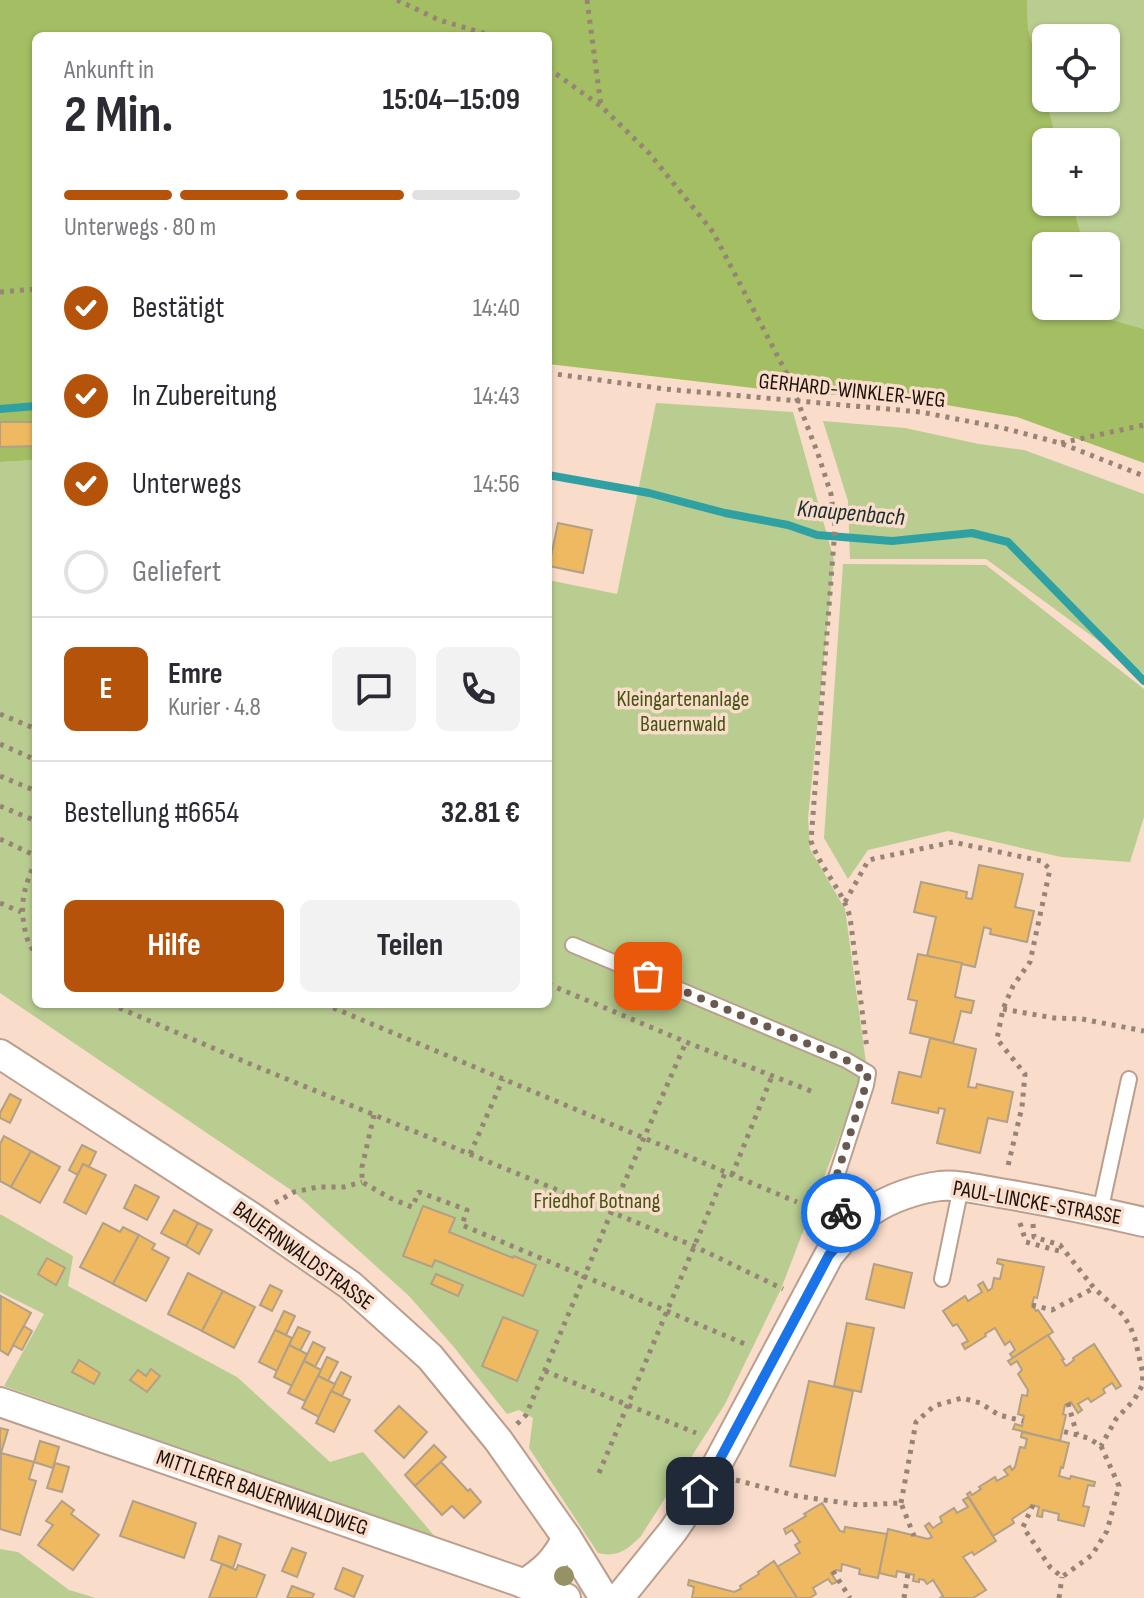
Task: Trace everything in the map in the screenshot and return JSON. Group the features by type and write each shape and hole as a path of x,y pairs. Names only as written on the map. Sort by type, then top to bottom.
{"street":[{"name":"BAUERNWALDSTRASSE","path":"0,1054 250,1216 350,1285 430,1357 498,1440 567,1538 604,1598"},
{"name":"PAUL-LINCKE-STRASSE","path":"619,1598 673,1531 713,1472 829,1255 871,1212 894,1199 941,1186 1010,1195 1144,1222"},
{"name":"MITTLERER BAUERNWALDWEG","path":"0,1402 566,1598"},
{"path":"524,1584 543,1572 567,1538"}],"lane":[{"path":"573,945 846,1060 868,1073 834,1184 835,1200 850,1231"},
{"path":"1100,1212 1129,1079"},
{"path":"942,1279 961,1187"}],"path":[{"path":"397,0 439,20 480,32"},
{"path":"587,0 602,107"},
{"path":"552,71 602,107 649,153 713,232 788,376 831,494 834,553 811,841 850,917 868,1073"},
{"path":"0,292 32,289"},
{"name":"GERHARD-WINKLER-WEG","path":"552,374 665,389 921,412 1060,443 1144,476"},
{"path":"1060,443 1144,425"},
{"path":"0,714 32,727"},
{"path":"0,744 32,758"},
{"path":"0,776 32,789"},
{"path":"0,806 32,819"},
{"path":"0,841 32,856"},
{"path":"845,902 868,861 953,842 1047,864 1050,869 1030,962 1013,986 1003,1009 997,1039 1025,1074 1010,1195 1026,1242 1064,1252"},
{"path":"32,867 21,912 32,949"},
{"path":"0,903 21,912"},
{"path":"552,986 816,1093"},
{"path":"120,1008 694,1246 805,1299"},
{"path":"334,1008 797,1202"},
{"path":"1003,1009 1144,1031"},
{"path":"498,1440 526,1415 686,1042"},
{"path":"599,1473 694,1246 772,1076"},
{"path":"470,1154 503,1079"},
{"path":"362,1182 362,1167 374,1115"},
{"path":"294,1192 362,1182 412,1207 419,1192 467,1210 462,1225 745,1344"},
{"path":"1033,1225 1034,1237 1060,1245 1130,1326 1143,1374 1142,1386 1116,1419 1101,1446"},
{"path":"1032,1305 1052,1310 1094,1288"},
{"path":"545,1371 696,1433"},
{"path":"914,1536 901,1503 916,1422 934,1406 962,1398 980,1403 999,1415 1023,1421"},
{"path":"1068,1403 1077,1435"},
{"path":"1059,1598 1062,1577 1092,1555 1107,1531 1119,1486 1101,1446 1088,1438 1062,1431"},
{"path":"713,1472 797,1496 859,1505 901,1503"},
{"path":"1033,1505 1023,1527 1050,1567 1062,1577"},
{"path":"833,1571 850,1598"},
{"path":"904,1598 908,1573"}],"green space":[{"path":"0,0 1027,0 1032,44 1032,112 1049,112 1053,128 1032,128 1032,216 1076,216 1080,232 1032,232 1032,320 1112,320 1144,329 1144,463 1017,417 911,399 788,392 552,364 552,32 32,32 32,460 0,462"},
{"path":"1027,0 1144,0 1144,329 1112,320 1120,320 1120,232 1080,232 1076,216 1120,216 1120,128 1053,128 1049,112 1120,112 1120,24 1032,24 1032,44"},
{"path":"656,403 793,412 834,560 808,818 810,849 845,909 866,1063 781,1289 725,1404 641,1536 622,1551 605,1554 598,1553 529,1448 533,1418 519,1410 507,1414 409,1296 294,1192 0,993 0,462 32,460 32,1008 552,1008 552,581 617,594"},
{"path":"823,421 905,428 1024,450 1144,494 1144,674 986,559 850,559 848,501"},
{"path":"843,564 986,565 1144,689 1144,817 1130,862 1061,857 948,831 868,850 848,879 824,838"},
{"path":"0,1214 73,1256 68,1286 237,1377 330,1462 363,1452 437,1539 4,1386 44,1314 0,1292"},
{"path":"0,1549 18,1552 69,1590 96,1598 0,1598"}],"building":[{"path":"0,422 32,422 32,446 0,447"},
{"path":"558,523 592,530 583,573 552,567"},
{"path":"979,865 1023,874 1015,907 1034,911 1027,942 990,934 991,929 984,927 975,967 927,956 936,917 914,912 921,882 967,892 966,898 972,899"},
{"path":"918,954 962,963 955,997 974,1001 971,1013 961,1011 953,1043 910,1033 917,1001 908,999"},
{"path":"930,1038 976,1049 968,1087 976,1088 977,1084 1013,1092 1007,1122 988,1118 980,1153 937,1143 945,1109 939,1108 938,1113 892,1103 899,1072 921,1077"},
{"path":"10,1094 21,1100 10,1123 0,1118 0,1113"},
{"path":"4,1136 31,1151 11,1187 0,1181 0,1144"},
{"path":"82,1145 96,1152 89,1167 83,1164 78,1175 69,1170"},
{"path":"31,1151 60,1167 40,1203 11,1187"},
{"path":"83,1164 106,1175 86,1214 64,1202"},
{"path":"135,1185 159,1197 147,1220 124,1208"},
{"path":"423,1206 455,1218 449,1232 536,1265 523,1296 435,1260 432,1267 403,1256"},
{"path":"174,1210 198,1223 186,1246 161,1233"},
{"path":"103,1223 120,1232 123,1227 139,1235 113,1284 80,1267"},
{"path":"198,1223 212,1230 199,1254 186,1246"},
{"path":"139,1235 155,1244 152,1249 169,1258 146,1301 113,1284"},
{"path":"47,1258 65,1268 56,1285 38,1274"},
{"path":"998,1259 1044,1267 1037,1298 1034,1297 1032,1305 1053,1332 1013,1358 1010,1354 1015,1350 1010,1341 1005,1345 995,1328 965,1349 962,1344 968,1341 957,1324 953,1326 943,1311 965,1296 968,1301 982,1292 978,1285 983,1282 988,1291 992,1288 994,1278 1000,1279 1003,1265 997,1263"},
{"path":"874,1264 912,1273 904,1308 866,1299"},
{"path":"188,1273 223,1291 202,1331 168,1314"},
{"path":"436,1274 463,1285 458,1296 431,1284"},
{"path":"270,1285 282,1291 272,1311 260,1305"},
{"path":"223,1291 255,1307 234,1348 202,1331"},
{"path":"1,1296 31,1313 8,1355 0,1350"},
{"path":"284,1311 295,1316 286,1335 275,1330"},
{"path":"503,1317 538,1331 517,1381 482,1366"},
{"path":"847,1323 874,1328 861,1392 834,1386"},
{"path":"24,1326 32,1331 22,1350 13,1345"},
{"path":"298,1327 310,1332 300,1351 289,1345"},
{"path":"275,1330 292,1338 277,1371 259,1362"},
{"path":"1048,1335 1066,1366 1094,1344 1121,1386 1116,1389 1112,1383 1103,1389 1105,1393 1091,1402 1088,1398 1078,1404 1082,1410 1078,1413 1071,1402 1065,1405 1060,1441 1013,1429 1015,1424 1022,1426 1024,1416 1018,1414 1022,1395 1027,1396 1028,1390 1018,1374 1022,1370 1017,1361 1011,1365 1008,1361"},
{"path":"313,1342 325,1348 315,1367 304,1361"},
{"path":"289,1345 307,1354 292,1386 274,1377"},
{"path":"327,1357 338,1362 328,1381 318,1376"},
{"path":"79,1360 100,1373 94,1384 72,1372"},
{"path":"304,1361 321,1370 305,1401 288,1393"},
{"path":"151,1369 160,1376 147,1392 130,1380 138,1370 146,1376"},
{"path":"341,1372 351,1377 342,1396 331,1391"},
{"path":"318,1376 335,1384 319,1417 302,1408"},
{"path":"809,1381 853,1391 835,1476 790,1466"},
{"path":"331,1391 350,1400 334,1432 316,1423"},
{"path":"399,1406 427,1432 404,1458 375,1431"},
{"path":"0,1428 8,1430 1,1453 0,1452"},
{"path":"1022,1432 1069,1443 1059,1476 1095,1482 1094,1486 1088,1485 1083,1506 1089,1507 1084,1526 1058,1520 1059,1514 1043,1510 1042,1517 1037,1516 1039,1507 1033,1505 1012,1519 1014,1523 993,1536 967,1494 970,1492 972,1495 995,1477 997,1481 1008,1475 1004,1470 1015,1467 1020,1447 1025,1448 1027,1439 1021,1437"},
{"path":"40,1441 59,1447 53,1468 34,1462"},
{"path":"434,1445 446,1457 415,1486 405,1475"},
{"path":"1,1453 34,1462 29,1479 36,1481 20,1535 0,1529"},
{"path":"441,1462 481,1502 464,1518 452,1506 442,1515 415,1486"},
{"path":"55,1463 69,1467 62,1492 47,1488"},
{"path":"968,1497 996,1541 974,1555 972,1552 963,1557 986,1590 973,1598 940,1598 943,1596 933,1580 927,1584 924,1580 913,1581 914,1575 897,1571 896,1577 879,1573 888,1529 928,1539 932,1537 925,1526 929,1523 933,1528 942,1522 940,1517 954,1508 957,1513 968,1507 963,1500"},
{"path":"62,1501 74,1510 71,1514 99,1535 73,1570 38,1545 53,1525 46,1521"},
{"path":"133,1501 196,1523 184,1558 120,1536"},
{"path":"822,1503 840,1531 844,1532 845,1527 887,1534 878,1578 859,1574 860,1569 842,1564 841,1571 831,1573 837,1582 832,1584 828,1579 813,1588 816,1594 810,1598 797,1598 777,1567 800,1553 795,1545 800,1542 792,1530 786,1534 784,1529"},
{"path":"219,1536 241,1544 233,1568 211,1560"},
{"path":"292,1548 306,1553 297,1577 282,1571"},
{"path":"774,1561 797,1598 692,1598 694,1587 688,1585 689,1580 734,1592"},
{"path":"222,1564 236,1570 238,1565 265,1575 256,1598 209,1598"},
{"path":"343,1568 363,1576 354,1597 335,1589"},
{"path":"292,1586 314,1594 312,1598 287,1598"}],"waterway":[{"name":"Knaupenbach","path":"0,409 32,406"},
{"name":"Knaupenbach","path":"552,476 649,493 725,513 788,525 817,535 892,541 972,533 1008,542 1144,681"}],"way so far":[{"path":"648,976 846,1060 868,1073 834,1184 835,1200 841,1213"}],"route":[{"path":"700,1491 764,1379 829,1255 850,1231 841,1213"}],"park label":[{"name":"Kleingartenanlage Bauernwald","path":"683,712"},
{"name":"Friedhof Botnang","path":"597,1201"}]}
